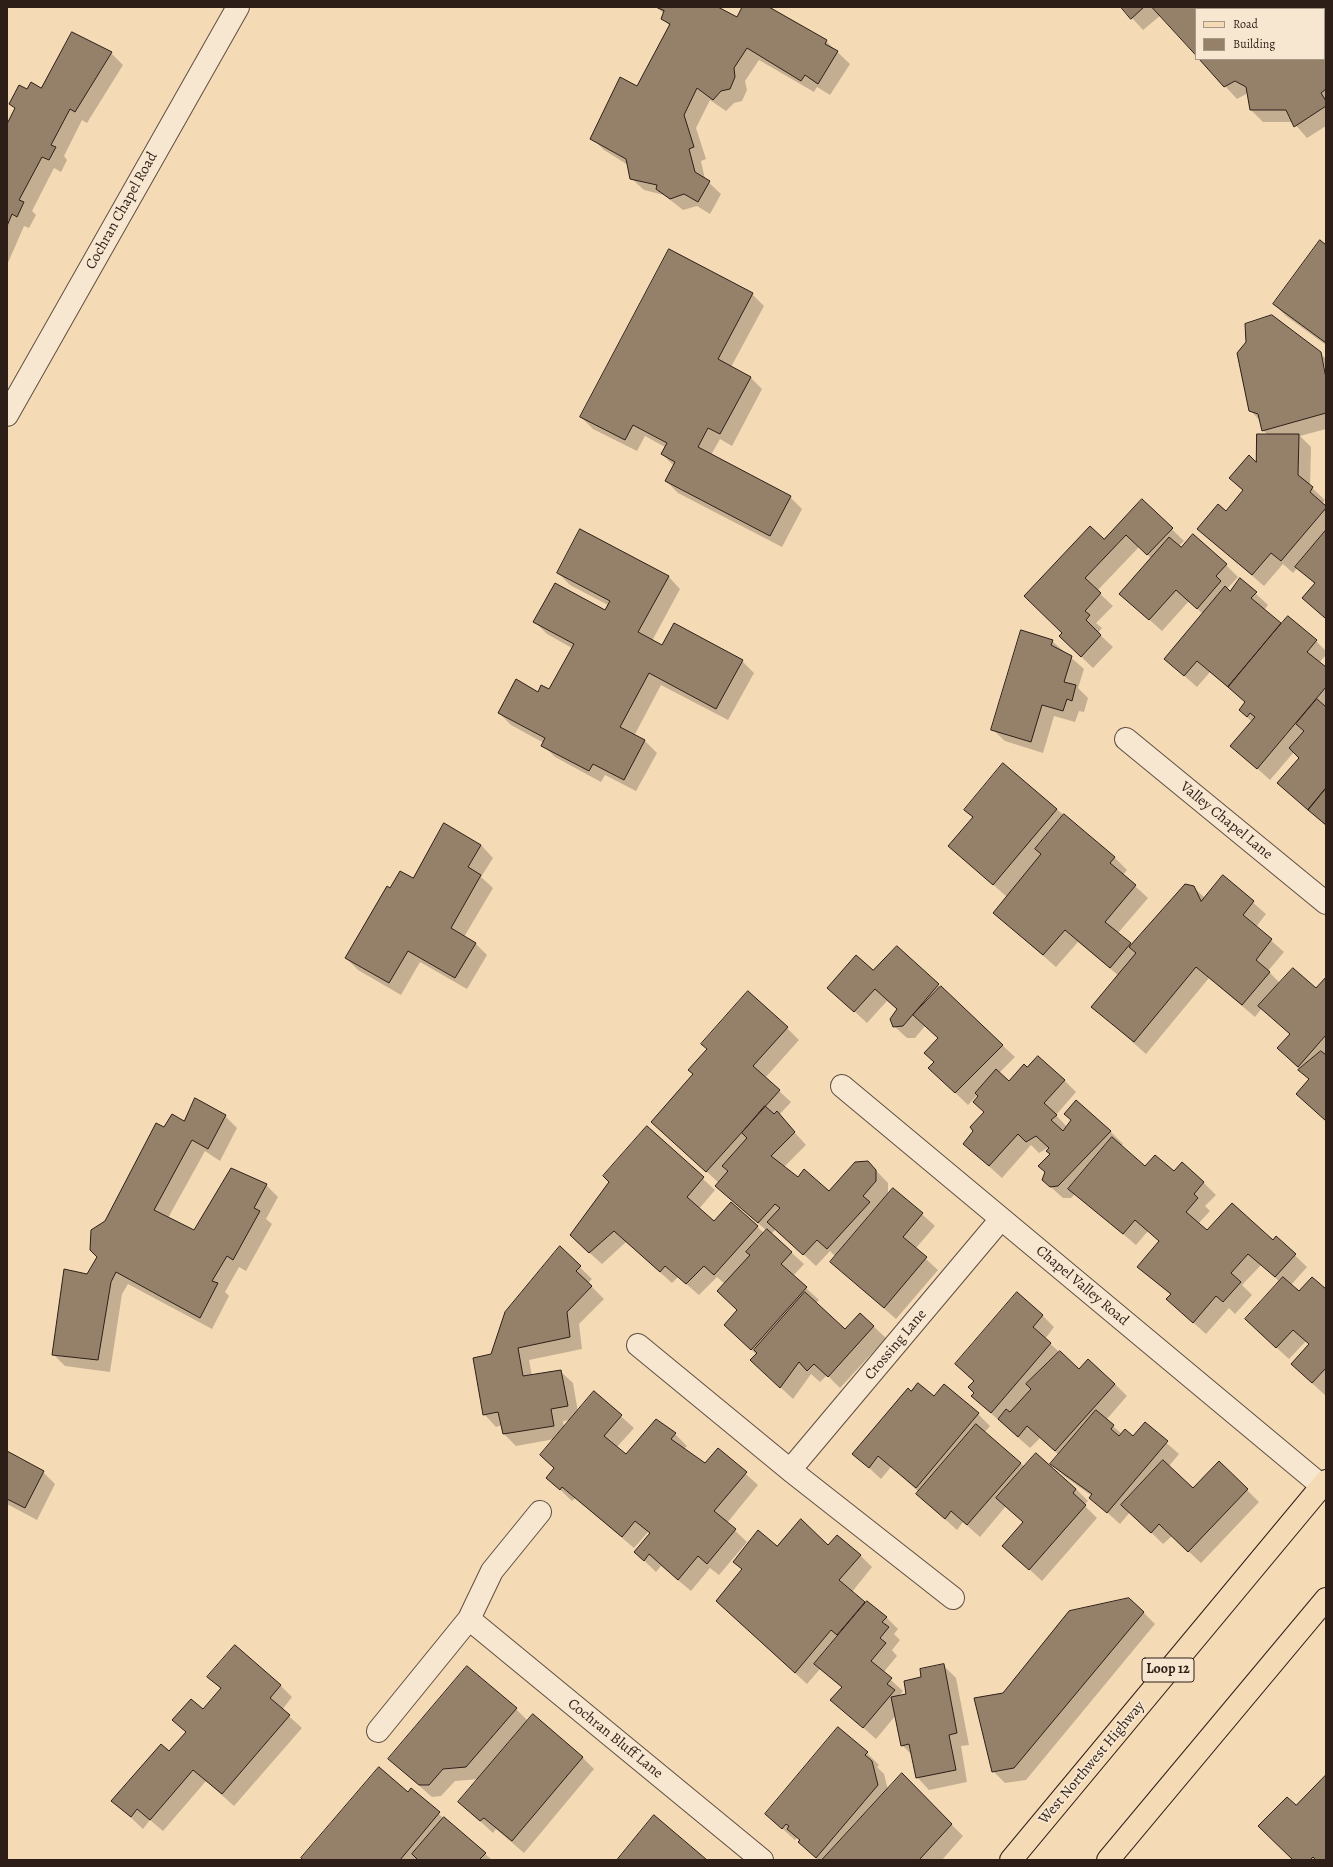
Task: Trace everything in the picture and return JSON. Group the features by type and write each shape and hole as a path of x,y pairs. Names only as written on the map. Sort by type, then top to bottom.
{"main road":[{"name":"West Northwest Highway","path":"1011,1860 1324,1484"},
{"path":"1108,1860 1326,1599"}],"street":[{"name":"Cochran Chapel Road","path":"7,415 238,7"},
{"name":"Valley Chapel Lane","path":"1126,739 1326,903"},
{"name":"Chapel Valley Road","path":"842,1086 1001,1219 1324,1484"},
{"name":"Crossing Lane","path":"790,1470 1001,1219"},
{"path":"638,1345 790,1470 952,1598"},
{"path":"378,1731 469,1619 492,1571 540,1512"},
{"name":"Cochran Bluff Lane","path":"469,1619 762,1860"}],"building":[{"path":"656,7 718,7 737,17 742,7 769,7 827,40 825,44 838,51 818,84 805,75 801,81 747,48 734,68 735,77 730,89 721,91 713,100 697,88 684,115 694,147 689,149 695,172 710,181 698,202 684,194 670,199 656,189 657,185 630,179 626,159 590,139 620,77 637,86 670,24 661,19 664,11"},
{"path":"1121,7 1144,7 1131,19"},
{"path":"1152,7 1326,7 1325,10 1325,8 1195,8 1195,54"},
{"path":"1325,24 1326,25 1326,89 1321,93 1326,101 1326,106 1294,127 1286,110 1250,110 1246,87 1235,81 1224,87 1200,60 1325,60"},
{"path":"72,32 112,52 75,112 70,109 51,145 56,147 49,160 42,157 19,200 24,202 17,217 12,214 7,226 7,124 15,108 9,104 19,85 27,89 31,82 41,88"},
{"path":"1320,240 1326,245 1326,343 1273,304"},
{"path":"669,249 753,293 718,359 751,377 720,434 708,428 698,447 791,496 770,536 665,481 675,462 661,454 667,443 633,425 625,440 580,417"},
{"path":"1272,315 1321,352 1326,378 1326,413 1262,431 1258,414 1249,411 1237,353 1246,342 1245,324"},
{"path":"1257,434 1299,434 1298,475 1313,487 1310,492 1326,506 1326,508 1281,561 1271,553 1252,575 1197,529 1218,504 1226,511 1243,490 1229,478 1249,455 1256,462"},
{"path":"1142,499 1173,528 1147,555 1126,535 1085,578 1101,593 1085,611 1090,615 1086,620 1101,635 1081,657 1059,636 1062,633 1024,596 1090,526 1104,539"},
{"path":"580,529 669,576 638,632 662,645 674,623 743,660 716,709 649,673 620,727 645,740 624,780 593,764 589,771 541,746 545,738 498,713 516,679 538,692 541,685 549,689 574,644 533,622 555,583 605,610 610,601 557,573"},
{"path":"1326,530 1325,618 1302,598 1315,583 1295,567"},
{"path":"1193,534 1227,564 1216,576 1221,581 1197,609 1176,590 1149,620 1119,594 1169,537 1181,547"},
{"path":"1240,578 1257,592 1251,598 1281,623 1228,687 1197,661 1184,676 1164,659 1225,586 1230,591"},
{"path":"1288,616 1317,640 1307,652 1326,667 1326,687 1257,769 1230,746 1255,717 1250,713 1247,717 1239,710 1245,702 1228,687"},
{"path":"1021,630 1053,640 1051,645 1072,656 1064,682 1076,685 1072,701 1067,699 1063,711 1042,705 1031,742 991,730"},
{"path":"1317,699 1326,707 1326,788 1308,810 1277,783 1299,758 1289,748 1304,731 1296,724"},
{"path":"1003,763 1057,809 993,885 948,846 973,817 964,810"},
{"path":"1326,788 1326,825 1308,810"},
{"path":"1064,814 1115,857 1110,863 1136,885 1105,922 1131,943 1110,968 1065,930 1043,955 993,913 1041,854 1035,849"},
{"path":"444,823 481,845 468,867 481,875 451,928 476,943 455,978 408,951 389,983 345,958 387,886 390,888 400,871 413,878"},
{"path":"1223,875 1254,901 1243,915 1272,939 1256,960 1270,972 1242,1005 1196,967 1134,1042 1091,1007 1136,953 1129,947 1185,884 1194,886 1201,901"},
{"path":"897,946 939,984 903,1026 893,1027 890,1019 897,1009 875,989 854,1012 827,988 856,955 873,970"},
{"path":"1293,968 1316,988 1326,977 1326,1035 1298,1067 1277,1048 1290,1034 1258,1006"},
{"path":"941,986 1003,1045 955,1093 928,1068 934,1062 924,1053 938,1038 913,1015"},
{"path":"748,991 788,1027 753,1066 780,1090 706,1172 651,1122 693,1074 688,1070 707,1049 701,1044"},
{"path":"1321,1051 1326,1055 1326,1121 1296,1094 1309,1079 1298,1070"},
{"path":"1038,1056 1065,1080 1044,1103 1057,1115 1051,1120 1063,1131 1071,1120 1064,1114 1076,1100 1111,1131 1058,1186 1050,1187 1042,1180 1045,1172 1038,1166 1050,1154 1046,1151 1049,1148 1036,1136 1026,1142 1018,1134 989,1166 963,1144 973,1131 970,1127 984,1112 973,1102 978,1096 975,1093 996,1069 1009,1081 1024,1064 1027,1067"},
{"path":"195,1098 226,1115 208,1149 192,1140 154,1210 194,1230 231,1168 267,1184 254,1208 260,1211 233,1260 227,1256 212,1281 218,1283 200,1318 116,1272 111,1282 98,1360 52,1355 64,1269 87,1274 97,1257 90,1250 91,1230 105,1221 156,1123 164,1127 172,1114 184,1121"},
{"path":"765,1106 774,1114 777,1111 795,1132 771,1156 798,1177 804,1169 829,1191 855,1162 868,1161 876,1170 876,1181 863,1196 870,1202 827,1249 817,1240 803,1255 767,1222 780,1208 775,1204 758,1223 715,1186 728,1171 722,1166 747,1138 742,1133"},
{"path":"647,1126 704,1177 687,1197 714,1221 731,1202 758,1226 714,1275 704,1266 686,1284 665,1266 660,1272 614,1231 589,1253 570,1235 609,1182 603,1176"},
{"path":"1112,1137 1145,1166 1155,1155 1174,1171 1182,1162 1204,1182 1194,1194 1198,1198 1186,1212 1207,1230 1232,1203 1273,1240 1276,1236 1296,1254 1275,1277 1248,1254 1231,1273 1241,1282 1223,1302 1216,1296 1193,1323 1166,1299 1171,1294 1137,1267 1159,1241 1135,1220 1123,1234 1068,1189"},
{"path":"893,1188 923,1213 903,1237 927,1257 884,1308 830,1262"},
{"path":"767,1229 792,1252 781,1264 807,1287 751,1350 724,1325 737,1310 717,1291 750,1255 746,1252"},
{"path":"560,1246 581,1266 576,1271 592,1286 567,1312 570,1337 518,1348 523,1376 561,1370 568,1406 551,1409 554,1426 503,1434 498,1412 483,1415 473,1358 491,1354 505,1312"},
{"path":"1283,1277 1299,1291 1312,1277 1326,1289 1326,1368 1312,1383 1291,1364 1309,1344 1293,1330 1276,1348 1245,1319"},
{"path":"805,1292 845,1329 860,1313 874,1326 828,1377 814,1364 807,1371 799,1362 780,1388 750,1360 757,1353 754,1350"},
{"path":"1017,1292 1043,1315 1033,1327 1051,1343 991,1413 971,1396 974,1393 968,1387 974,1381 955,1364"},
{"path":"1060,1351 1079,1369 1088,1359 1115,1384 1055,1451 1027,1426 1018,1437 998,1419 1006,1409 1010,1412 1031,1389 1026,1384"},
{"path":"918,1383 934,1396 944,1384 979,1413 916,1488 878,1456 869,1468 852,1454 908,1388 911,1391"},
{"path":"594,1391 622,1415 604,1436 626,1454 656,1419 676,1433 671,1439 705,1463 718,1448 747,1472 714,1511 736,1529 707,1564 698,1556 678,1580 649,1554 644,1561 634,1552 650,1533 635,1521 622,1537 562,1487 560,1490 546,1478 554,1468 540,1455"},
{"path":"1096,1410 1114,1425 1111,1429 1119,1436 1125,1429 1133,1436 1145,1422 1168,1441 1107,1513 1089,1498 1092,1494 1050,1464"},
{"path":"976,1424 1021,1463 967,1525 951,1511 945,1519 916,1494"},
{"path":"7,1451 44,1471 25,1508 7,1499"},
{"path":"1036,1453 1076,1489 1073,1493 1086,1505 1029,1570 1002,1546 1023,1522 996,1498"},
{"path":"1163,1460 1193,1488 1219,1461 1248,1489 1188,1552 1159,1524 1151,1533 1121,1505"},
{"path":"801,1519 828,1545 837,1535 861,1555 839,1580 865,1602 837,1635 831,1630 795,1673 716,1601 742,1569 733,1562 758,1530 777,1546"},
{"path":"1129,1598 1144,1612 1014,1768 992,1772 974,1698 1003,1693 1069,1611"},
{"path":"867,1601 887,1617 882,1622 889,1627 880,1638 886,1643 871,1661 892,1678 887,1684 895,1690 863,1728 830,1700 842,1687 814,1664"},
{"path":"235,1645 281,1685 270,1698 290,1715 222,1794 193,1770 150,1820 137,1809 131,1817 111,1801 161,1744 169,1751 186,1732 172,1720 191,1699 203,1709 221,1688 207,1677"},
{"path":"944,1664 957,1733 949,1735 956,1770 916,1778 909,1744 901,1746 891,1697 906,1694 904,1681 921,1677 920,1669"},
{"path":"467,1666 517,1708 466,1767 443,1769 429,1785 419,1785 388,1759"},
{"path":"533,1714 583,1757 512,1841 484,1818 480,1821 458,1802"},
{"path":"838,1727 868,1752 865,1755 872,1761 878,1785 816,1858 798,1842 800,1840 787,1829 789,1826 786,1824 782,1829 765,1814"},
{"path":"379,1767 408,1792 411,1788 440,1812 400,1860 303,1860 301,1858"},
{"path":"902,1773 952,1824 919,1860 823,1859"},
{"path":"1326,1775 1326,1860 1316,1860 1313,1857 1310,1860 1293,1860 1258,1826 1287,1797 1296,1805"},
{"path":"654,1815 707,1860 617,1860"},
{"path":"444,1817 486,1853 479,1860 418,1860 412,1854"}]}
